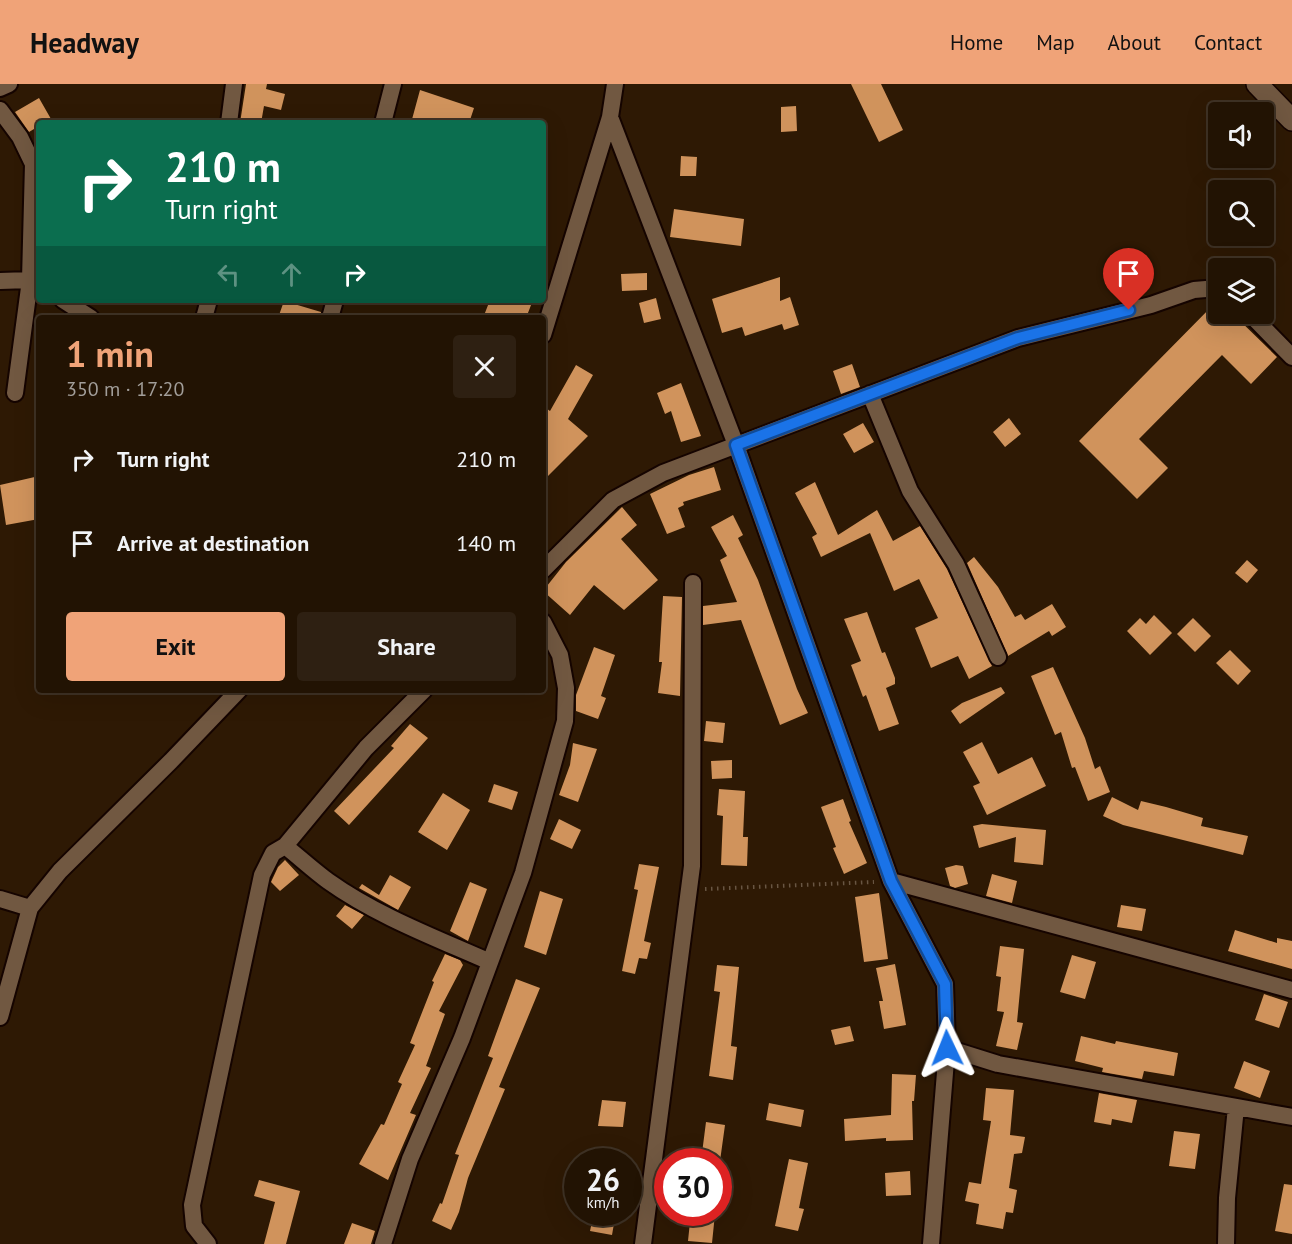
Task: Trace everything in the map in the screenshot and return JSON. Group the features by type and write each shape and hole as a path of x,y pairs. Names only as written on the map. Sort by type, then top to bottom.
{"street":[{"path":"0,88 9,84"},
{"path":"229,120 234,84"},
{"path":"384,120 393,84"},
{"path":"546,325 610,117 615,84"},
{"path":"1257,84 1292,120"},
{"path":"0,110 20,137 33,164 35,282 15,393"},
{"path":"610,117 736,445 891,881 945,984 947,1048 931,1244"},
{"path":"0,281 35,282"},
{"path":"546,567 613,500 663,473 1018,338 1151,305 1194,290 1208,289"},
{"path":"68,303 86,315"},
{"path":"1260,324 1292,357"},
{"path":"870,394 910,491 956,564 998,657"},
{"path":"643,1244 692,866 693,582"},
{"path":"383,1244 410,1160 462,1038 523,873 565,721 566,688 560,655 546,628"},
{"path":"0,1017 30,908 67,863 171,761 235,693"},
{"path":"208,1244 194,1226 192,1202 262,874 273,854 285,846 366,748 421,693"},
{"path":"285,846 328,881 351,896 401,923 490,962"},
{"path":"891,881 1292,990"},
{"path":"0,899 30,908"},
{"path":"947,1048 998,1064 1292,1117"},
{"path":"1226,1244 1227,1198 1236,1107"}],"path":[{"path":"689,890 891,881"}],"building":[{"path":"246,84 267,84 266,89 285,94 281,110 264,106 262,120 240,120"},
{"path":"851,84 881,84 903,130 879,142"},
{"path":"420,90 474,108 470,120 412,120"},
{"path":"39,98 51,119 36,120 36,128 29,132 15,112"},
{"path":"796,106 797,131 781,132 781,107"},
{"path":"681,156 697,157 696,176 680,176"},
{"path":"674,209 744,219 741,246 670,237"},
{"path":"647,273 647,290 622,291 621,274"},
{"path":"780,277 780,301 790,297 799,325 784,330 782,324 745,336 742,327 722,333 712,299"},
{"path":"656,298 661,319 644,323 639,303"},
{"path":"283,303 321,312 320,315 279,315"},
{"path":"489,303 532,303 527,315 484,315"},
{"path":"1208,310 1208,324 1243,324 1277,357 1251,384 1222,355 1139,439 1168,468 1137,499 1079,441"},
{"path":"852,364 860,387 841,394 833,371"},
{"path":"576,365 593,375 568,419 588,436 546,478 546,408 550,411"},
{"path":"681,383 701,436 681,442 671,411 665,414 657,393"},
{"path":"1009,418 1021,434 1005,447 993,432"},
{"path":"863,423 874,442 854,453 843,434"},
{"path":"714,467 721,490 683,502 684,505 678,508 685,527 667,534 650,494 689,475"},
{"path":"36,477 36,520 6,525 0,485"},
{"path":"815,482 838,535 877,510 893,541 920,526 947,569 992,666 969,679 958,656 931,668 915,628 938,618 919,579 894,591 870,533 821,557 812,537 817,534 795,493"},
{"path":"622,507 637,525 621,539 658,580 624,610 594,585 570,615 546,594 546,587 566,562"},
{"path":"733,515 743,535 738,538 758,580 797,689 808,713 780,725 741,620 703,625 703,606 737,602 720,560 727,556 711,527"},
{"path":"974,557 998,587 1015,617 1021,614 1025,620 1052,604 1066,627 1052,636 1049,631 1008,656 967,563"},
{"path":"1247,560 1258,570 1247,583 1235,573"},
{"path":"663,596 682,597 680,696 658,693 662,662 659,662"},
{"path":"867,612 882,653 885,652 895,678 895,684 886,688 899,724 879,731 866,695 863,697 851,665 861,661 844,619"},
{"path":"1154,615 1172,633 1150,655 1127,631 1140,618 1146,624"},
{"path":"1193,618 1211,636 1195,652 1177,634"},
{"path":"594,647 615,655 601,696 606,698 598,719 576,711 576,695"},
{"path":"1230,650 1251,671 1238,685 1216,663"},
{"path":"1053,667 1085,738 1095,769 1100,766 1110,792 1088,801 1075,767 1072,768 1061,732 1055,735 1031,676"},
{"path":"1001,687 1005,693 960,724 951,711 962,703"},
{"path":"706,721 725,723 723,743 704,741"},
{"path":"410,724 428,738 349,825 334,811 394,748 391,746"},
{"path":"982,742 998,774 1032,757 1046,786 987,815 973,786 980,783 963,752"},
{"path":"573,743 597,749 578,802 559,795 570,765"},
{"path":"732,760 732,778 712,779 711,761"},
{"path":"494,784 518,792 512,810 488,802"},
{"path":"719,789 745,791 743,837 748,837 747,866 721,865 723,816 717,815"},
{"path":"443,793 470,810 447,850 418,832"},
{"path":"1112,797 1138,810 1141,801 1203,818 1201,826 1248,836 1243,855 1123,825 1103,816"},
{"path":"843,799 851,821 849,822 867,863 844,874 833,848 836,847 821,807"},
{"path":"559,819 581,830 572,849 550,839"},
{"path":"982,824 1046,830 1043,865 1014,862 1016,837 979,848 973,826"},
{"path":"285,860 299,875 280,891 271,882 278,867"},
{"path":"639,864 659,867 644,941 651,943 647,959 639,958 635,974 622,971 638,890 634,889"},
{"path":"963,866 968,884 955,888 950,886 945,868"},
{"path":"992,874 1017,881 1012,903 986,896"},
{"path":"390,875 411,887 398,910 359,888 362,884 379,895"},
{"path":"470,882 487,889 468,941 450,931"},
{"path":"540,891 563,899 546,955 524,947"},
{"path":"879,893 888,959 864,962 855,897"},
{"path":"345,905 364,915 352,929 336,916"},
{"path":"1121,905 1146,909 1142,931 1117,927"},
{"path":"1235,930 1277,943 1277,938 1292,941 1292,969 1228,951"},
{"path":"1000,946 1024,949 1017,1022 1023,1023 1017,1050 996,1046 1004,1012 997,1011 1001,977 996,976"},
{"path":"445,954 460,960 463,965 439,1011 445,1014 426,1066 431,1068 410,1113 416,1115 388,1180 359,1164 381,1124 384,1125 402,1084 398,1082 415,1045 410,1043 434,982 432,981"},
{"path":"1072,955 1096,962 1085,999 1060,992"},
{"path":"895,964 906,1025 884,1029 879,1001 883,1001 876,968"},
{"path":"717,965 739,967 731,1046 737,1047 733,1080 709,1076 720,992 714,991"},
{"path":"516,979 540,988 499,1087 505,1089 468,1178 459,1212 451,1230 432,1221 440,1203 442,1204 459,1155 455,1154 493,1058 488,1056"},
{"path":"1264,994 1288,1002 1279,1028 1255,1020"},
{"path":"850,1026 854,1041 835,1045 831,1030"},
{"path":"1081,1036 1115,1044 1116,1041 1178,1053 1174,1076 1144,1071 1142,1079 1102,1072 1103,1068 1075,1061"},
{"path":"1244,1061 1270,1071 1260,1098 1234,1088"},
{"path":"892,1074 916,1075 914,1101 912,1101 913,1140 886,1141 886,1138 845,1141 844,1119 891,1115"},
{"path":"986,1088 1014,1090 1010,1135 1025,1137 1022,1153 1014,1154 1009,1188 1017,1190 1013,1213 1006,1212 1003,1229 976,1224 979,1204 965,1201 969,1182 981,1184 991,1121 983,1120"},
{"path":"1099,1093 1137,1100 1132,1123 1112,1119 1111,1125 1094,1122"},
{"path":"602,1100 626,1102 623,1127 598,1126"},
{"path":"769,1103 804,1110 801,1127 766,1120"},
{"path":"706,1122 725,1125 722,1148 703,1148"},
{"path":"1174,1131 1200,1134 1195,1169 1169,1166"},
{"path":"789,1159 808,1163 799,1208 804,1209 798,1231 775,1226"},
{"path":"910,1171 911,1195 886,1196 885,1173"},
{"path":"259,1180 300,1191 286,1244 264,1244 275,1202 254,1196"},
{"path":"1284,1184 1292,1185 1292,1234 1275,1231"},
{"path":"352,1223 375,1231 371,1244 344,1244"},
{"path":"591,1226 614,1226 612,1235 590,1231"},
{"path":"690,1226 714,1226 712,1243 688,1241"}],"route":[{"path":"947,1048 945,984 891,881 736,445 1018,338 1129,310"}]}
